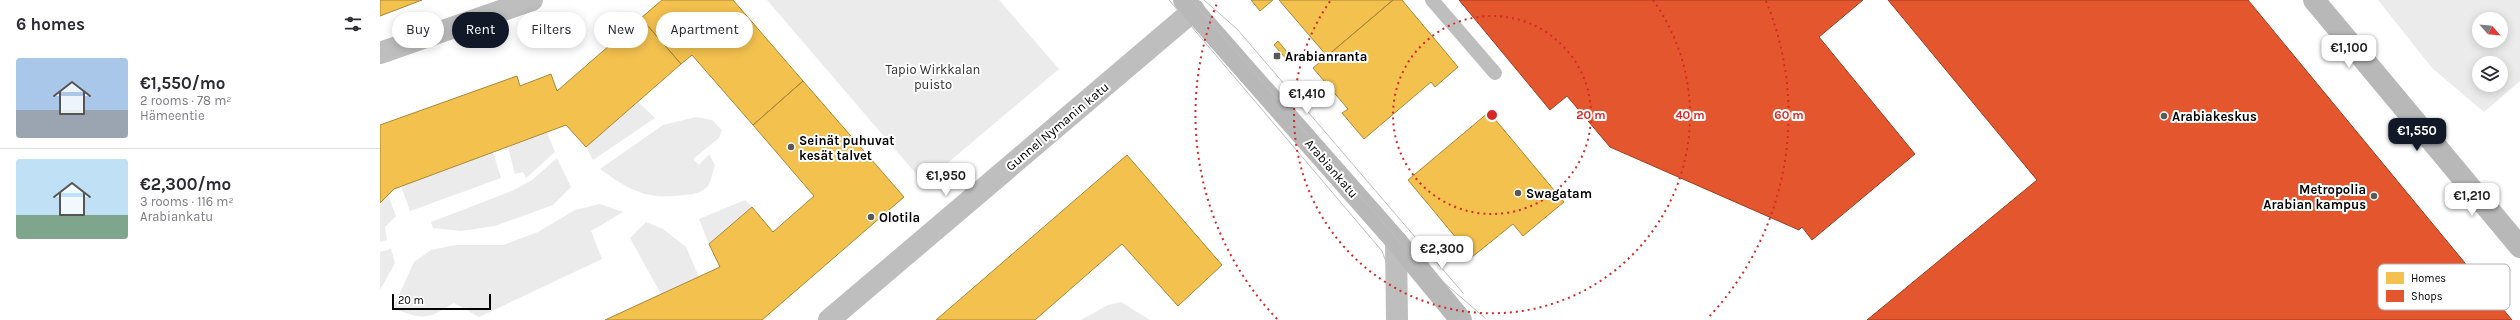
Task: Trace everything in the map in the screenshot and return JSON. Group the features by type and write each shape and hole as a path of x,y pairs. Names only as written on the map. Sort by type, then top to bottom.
{"street":[{"path":"380,53 532,0"},
{"path":"2314,0 2520,247"},
{"name":"Arabiankatu","path":"1189,5 1396,241 1461,320"},
{"name":"Gunnel Nymanin katu","path":"829,320 1189,5"},
{"path":"1396,241 1397,320"}],"lane":[{"path":"1432,0 1495,73"}],"green space":[{"name":"Tapio Wirkkalan puisto","path":"767,0 999,0 1059,69 924,183"},
{"path":"2378,0 2520,0 2520,81 2508,91 2508,56 2472,56 2472,92 2507,92 2484,112 2432,68"},
{"path":"638,102 655,118 593,160 586,147"},
{"path":"696,117 712,120 722,130 719,138 693,159 699,165 709,154 715,165 709,184 703,190 697,193 672,196 649,195 630,188 600,169 663,125"},
{"path":"547,132 555,152 526,178 523,172 515,174 508,147"},
{"path":"493,152 501,178 410,211 401,186"},
{"path":"557,158 571,187 553,205 495,226 461,231 433,228 431,222 512,191 532,180"},
{"path":"388,195 396,216 385,227 387,240 380,242 380,203"},
{"path":"745,200 752,207 709,244 699,219"},
{"path":"600,204 623,212 591,231 602,259 479,317 454,303 437,313 425,316 411,315 393,308 414,262 431,250 455,245 503,245 538,232 575,210"},
{"path":"646,222 663,229 686,247 699,277 661,294 630,238"},
{"path":"391,249 395,263 380,290 380,252"},
{"path":"1121,302 1150,320 1081,320 1108,305"}],"building: Homes":[{"path":"380,0 422,0 380,16"},
{"path":"662,0 733,0 743,12 656,12 656,35 648,26 648,12"},
{"path":"1251,0 1273,0 1260,11"},
{"path":"1279,0 1393,0 1327,56"},
{"path":"1393,0 1402,0 1458,67 1435,87 1431,82 1364,139 1342,113 1348,109 1313,68"},
{"path":"753,23 803,81 753,125 692,55 681,64 667,48 753,48"},
{"path":"648,26 656,35 656,48 667,48 681,64 586,147 566,125 394,189 380,203 380,125 517,76 520,86 551,74 557,91 606,48 648,48"},
{"path":"1278,41 1292,58 1288,61 1274,45"},
{"path":"803,81 904,197 762,320 605,320 720,267 709,244 752,207 773,232 814,196 753,125"},
{"path":"1489,112 1564,202 1523,236 1513,224 1472,257 1408,180"},
{"path":"1127,155 1222,265 1178,306 1122,244 1035,320 936,320"}],"building: Shops":[{"path":"1459,0 1863,0 1819,37 1915,154 1812,240 1802,227 1799,230 1610,147 1567,96 1550,110"},
{"name":"Arabiakeskus","path":"1888,0 2248,0 2466,264 2378,264 2378,310 2504,310 2512,320 1867,320 2037,180"}],"tram line":[{"path":"1169,0 1382,251 1396,288 1397,320"},
{"path":"1192,0 1399,241 1413,256 1485,318"},
{"path":"1204,0 1237,29 1463,293"}],"place":[{"name":"Arabianranta","path":"1277,56"},
{"name":"Arabiakeskus","path":"2164,116"},
{"name":"Seinät puhuvat kesät talvet","path":"791,147"},
{"name":"Swagatam","path":"1518,193"},
{"name":"Metropolia Arabian kampus","path":"2374,196"},
{"name":"Olotila","path":"871,217"}]}
